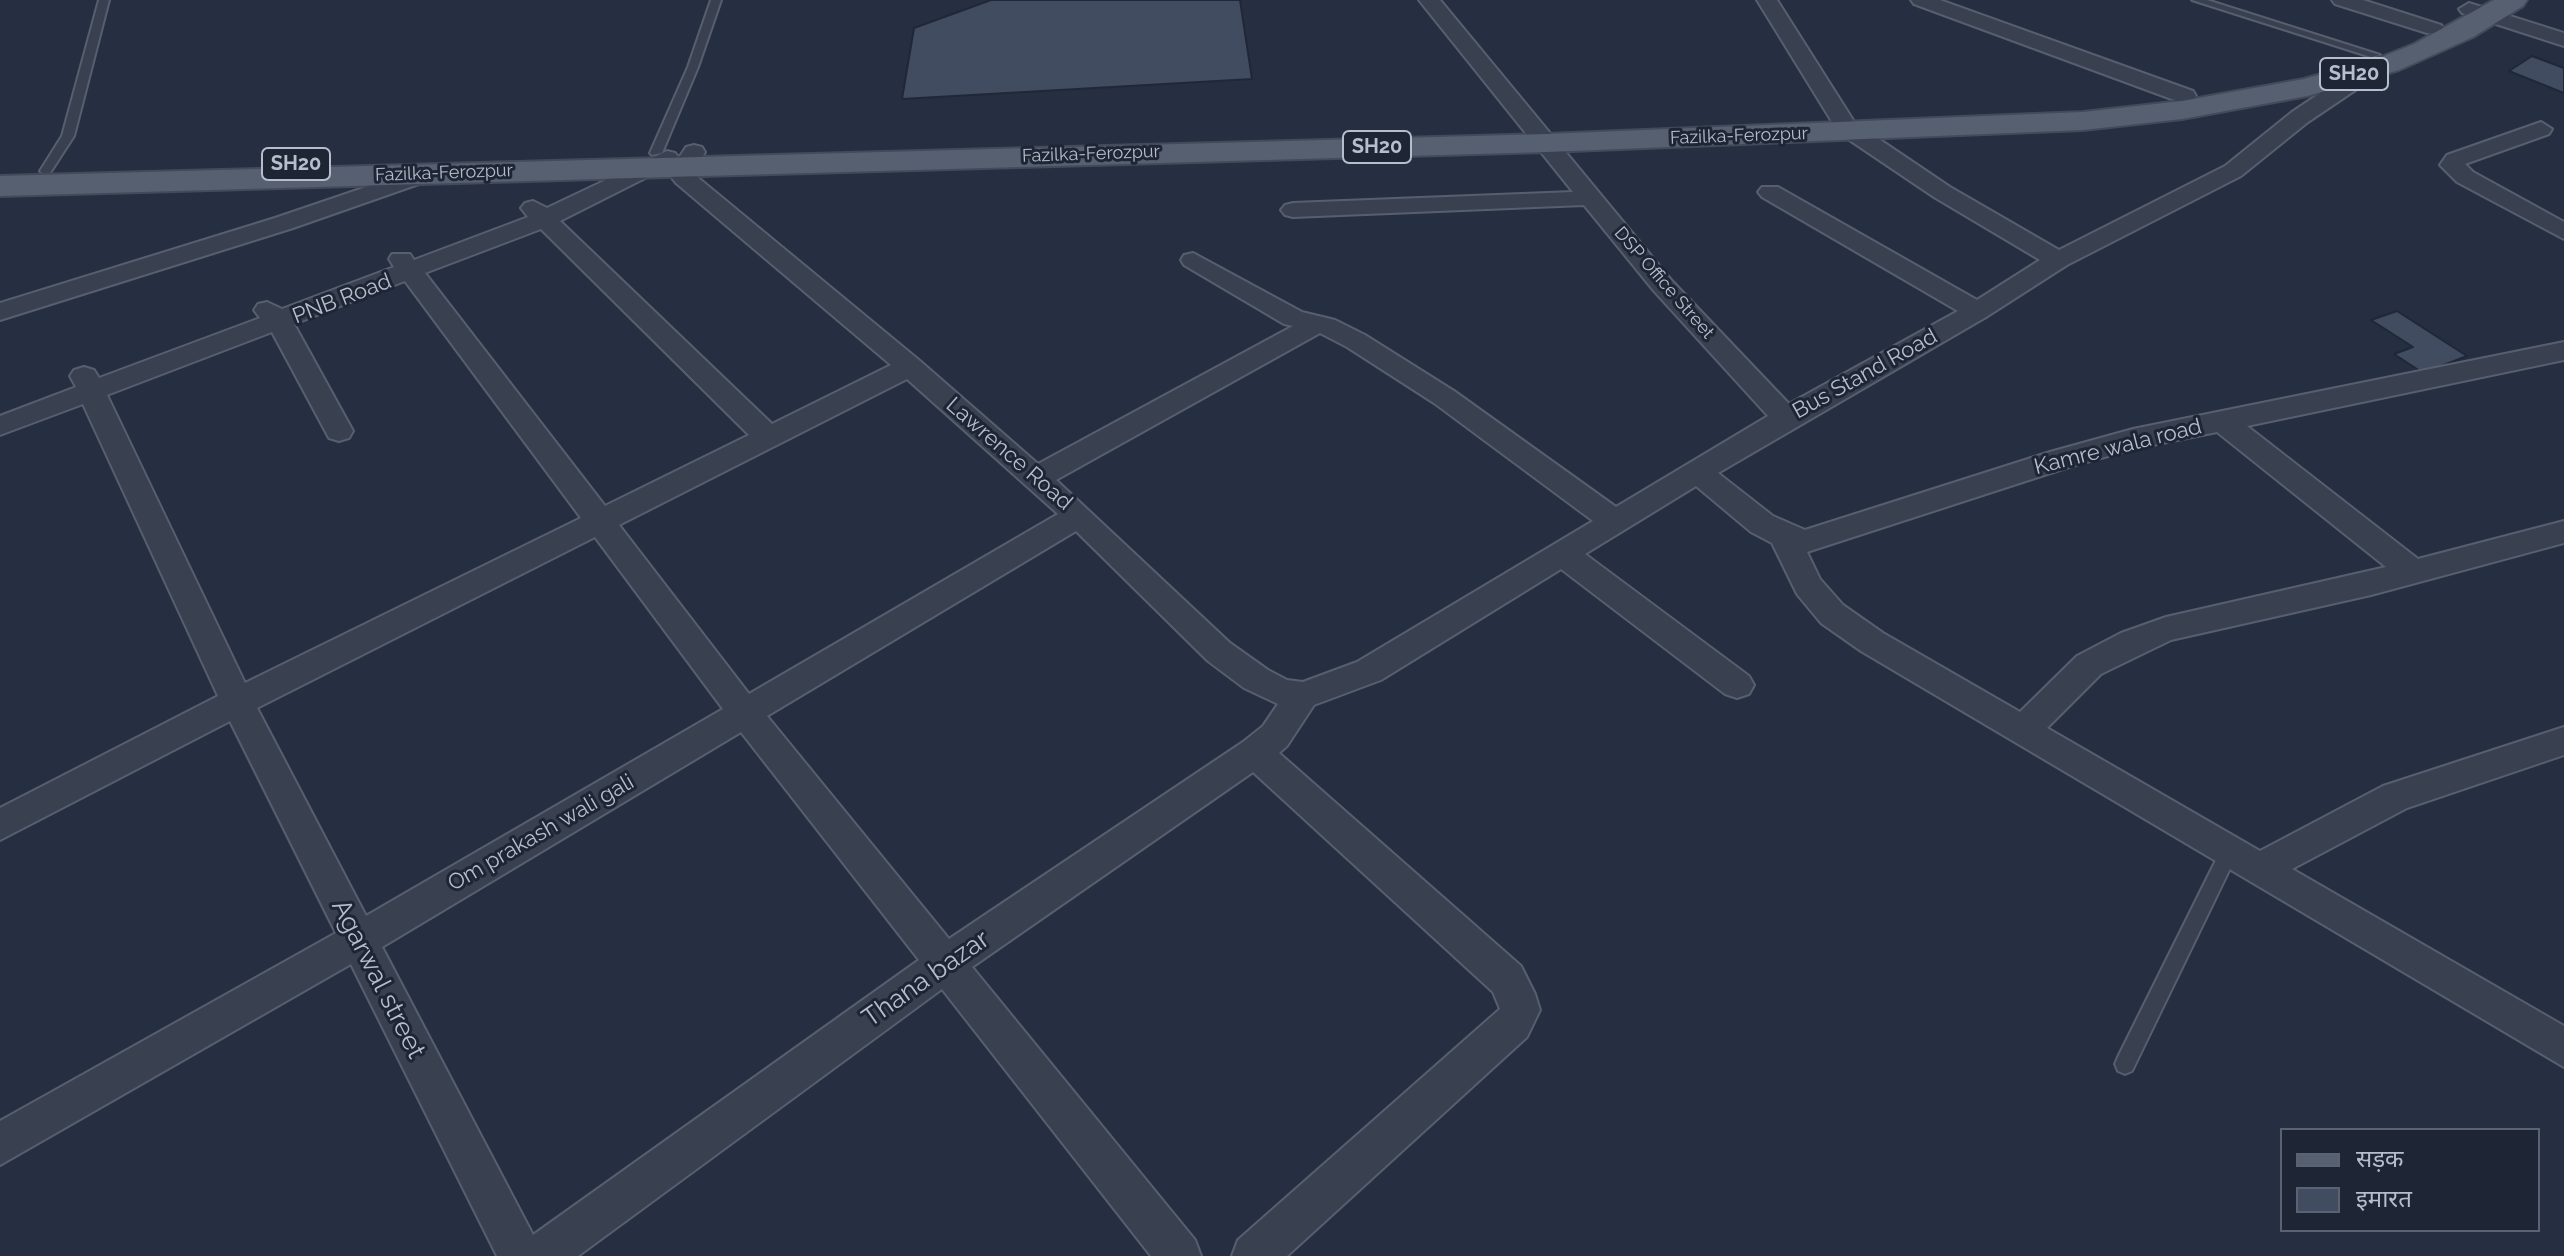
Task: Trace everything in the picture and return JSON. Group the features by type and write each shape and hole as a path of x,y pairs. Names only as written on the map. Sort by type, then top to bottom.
{"main road":[{"name":"SH20","path":"2178,102 2424,50 2485,4"},
{"name":"SH20","path":"2365,64 2485,4"},
{"name":"Fazilka-Ferozpur","path":"0,173 1543,137 2083,121 2178,102"},
{"name":"Fazilka-Ferozpur","path":"0,186 425,174 661,159"}],"street":[{"name":"DSP Office Street","path":"1429,0 1663,286 1786,418"},
{"path":"1767,0 1848,126 1942,192 2058,260"},
{"path":"1921,0 2178,102"},
{"path":"2342,0 2434,29"},
{"path":"2485,4 2564,40"},
{"name":"Bus Stand Road","path":"1303,695 1327,689 1369,671 1786,418 1977,311 2058,260 2233,171 2300,117 2349,84 2365,64"},
{"path":"2541,129 2455,160 2452,165 2465,177 2564,232"},
{"name":"PNB Road","path":"0,426 87,384 540,213 661,159"},
{"name":"Lawrence Road","path":"661,159 910,367 1036,478 1219,652 1281,692 1303,695"},
{"path":"0,312 298,219 425,174"},
{"path":"1770,192 1977,311"},
{"path":"1293,210 1591,198"},
{"path":"540,213 768,437"},
{"path":"1193,260 1293,318 1317,324 1356,341 1444,397 1615,522"},
{"path":"407,265 746,714 1179,1256"},
{"path":"273,316 339,431"},
{"path":"1036,478 1317,324"},
{"name":"Kamre wala road","path":"1784,536 1805,541 1821,537 2060,459 2133,439 2564,351"},
{"path":"0,825 237,702 910,367"},
{"name":"PNB Road","path":"0,406 87,384"},
{"name":"Agarwal street","path":"87,384 237,702 520,1256"},
{"path":"2222,421 2413,572"},
{"path":"1698,472 1762,524 1784,536 1808,586 1832,614 1872,642 2564,1048"},
{"name":"Om prakash wali gali","path":"0,1144 359,940 1079,516"},
{"path":"2023,730 2089,665 2132,642 2166,629 2413,572 2564,532"},
{"path":"1563,554 1737,685"},
{"name":"Thana bazar","path":"541,1256 945,964 1255,752 1275,736 1303,695"},
{"path":"2244,860 2275,858 2395,797 2564,741"},
{"path":"1254,1256 1513,1024 1520,1010 1516,994 1507,979 1320,814 1255,752"}],"lane":[{"path":"46,171 68,136 104,0"},
{"path":"661,159 716,0"},
{"path":"2197,0 2365,64"},
{"path":"2125,1064 2244,860"}],"building":[{"path":"991,0 1240,0 1252,79 902,99 914,28"},
{"path":"2532,56 2564,68 2564,93 2509,71"},
{"path":"2397,311 2467,356 2423,373 2394,354 2413,347 2371,320"}]}
